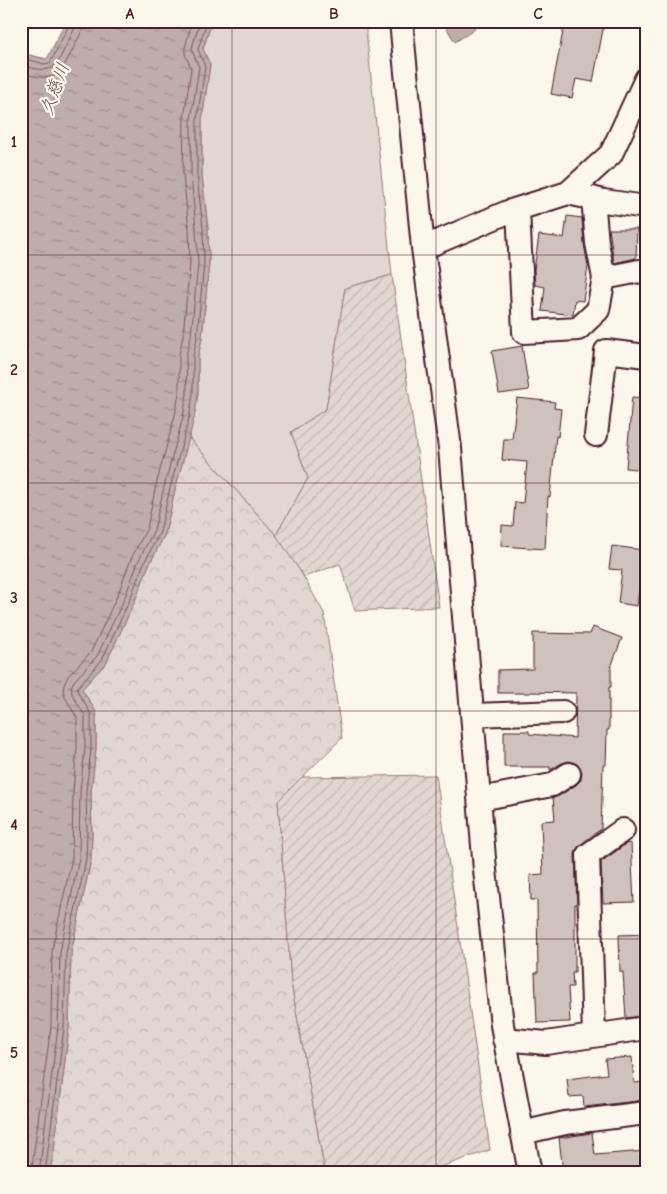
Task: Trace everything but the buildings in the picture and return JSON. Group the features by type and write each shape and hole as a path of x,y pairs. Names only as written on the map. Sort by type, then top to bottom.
{"street":[{"path":"401,21 423,248 450,448 486,870 502,1025 530,1173"},
{"path":"423,248 518,209 568,193 611,154 646,79"},
{"path":"568,193 646,207"},
{"path":"518,209 524,332 578,330 598,310 604,278 596,243 593,198"},
{"path":"604,278 643,272"},
{"path":"596,435 606,351 646,356"},
{"path":"473,715 562,712"},
{"path":"480,799 552,785 569,774"},
{"path":"594,1036 588,855 623,830"},
{"path":"504,1039 546,1043 646,1028"},
{"path":"522,1133 565,1123 646,1113"}],"green space":[{"path":"212,21 365,21 392,275 345,288 326,409 291,432 308,478 276,535 189,438 198,394 198,357 202,338 209,263 208,228 202,176 202,120 210,65 203,49"},
{"path":"392,275 439,607 355,611 340,564 304,577 276,535 308,478 291,432 326,409 345,288"},
{"path":"189,438 286,546 324,613 342,738 278,801 291,982 325,1173 49,1173 53,1158 69,1028 71,953 91,860 91,792 96,749 96,712 82,689 106,663 135,601 148,567 165,534"},
{"path":"436,775 490,1150 423,1173 325,1173 291,982 278,801 302,777"}],"water":[{"name":"久慈川","path":"66,21 212,21 203,49 210,65 202,120 202,176 208,228 209,263 202,338 198,357 198,394 194,419 165,534 148,567 135,601 106,663 82,689 96,712 96,749 91,792 91,860 71,953 69,1028 53,1158 49,1173 21,1173 21,53 47,59"},
{"path":"442,21 478,21 474,30 455,42"}]}
